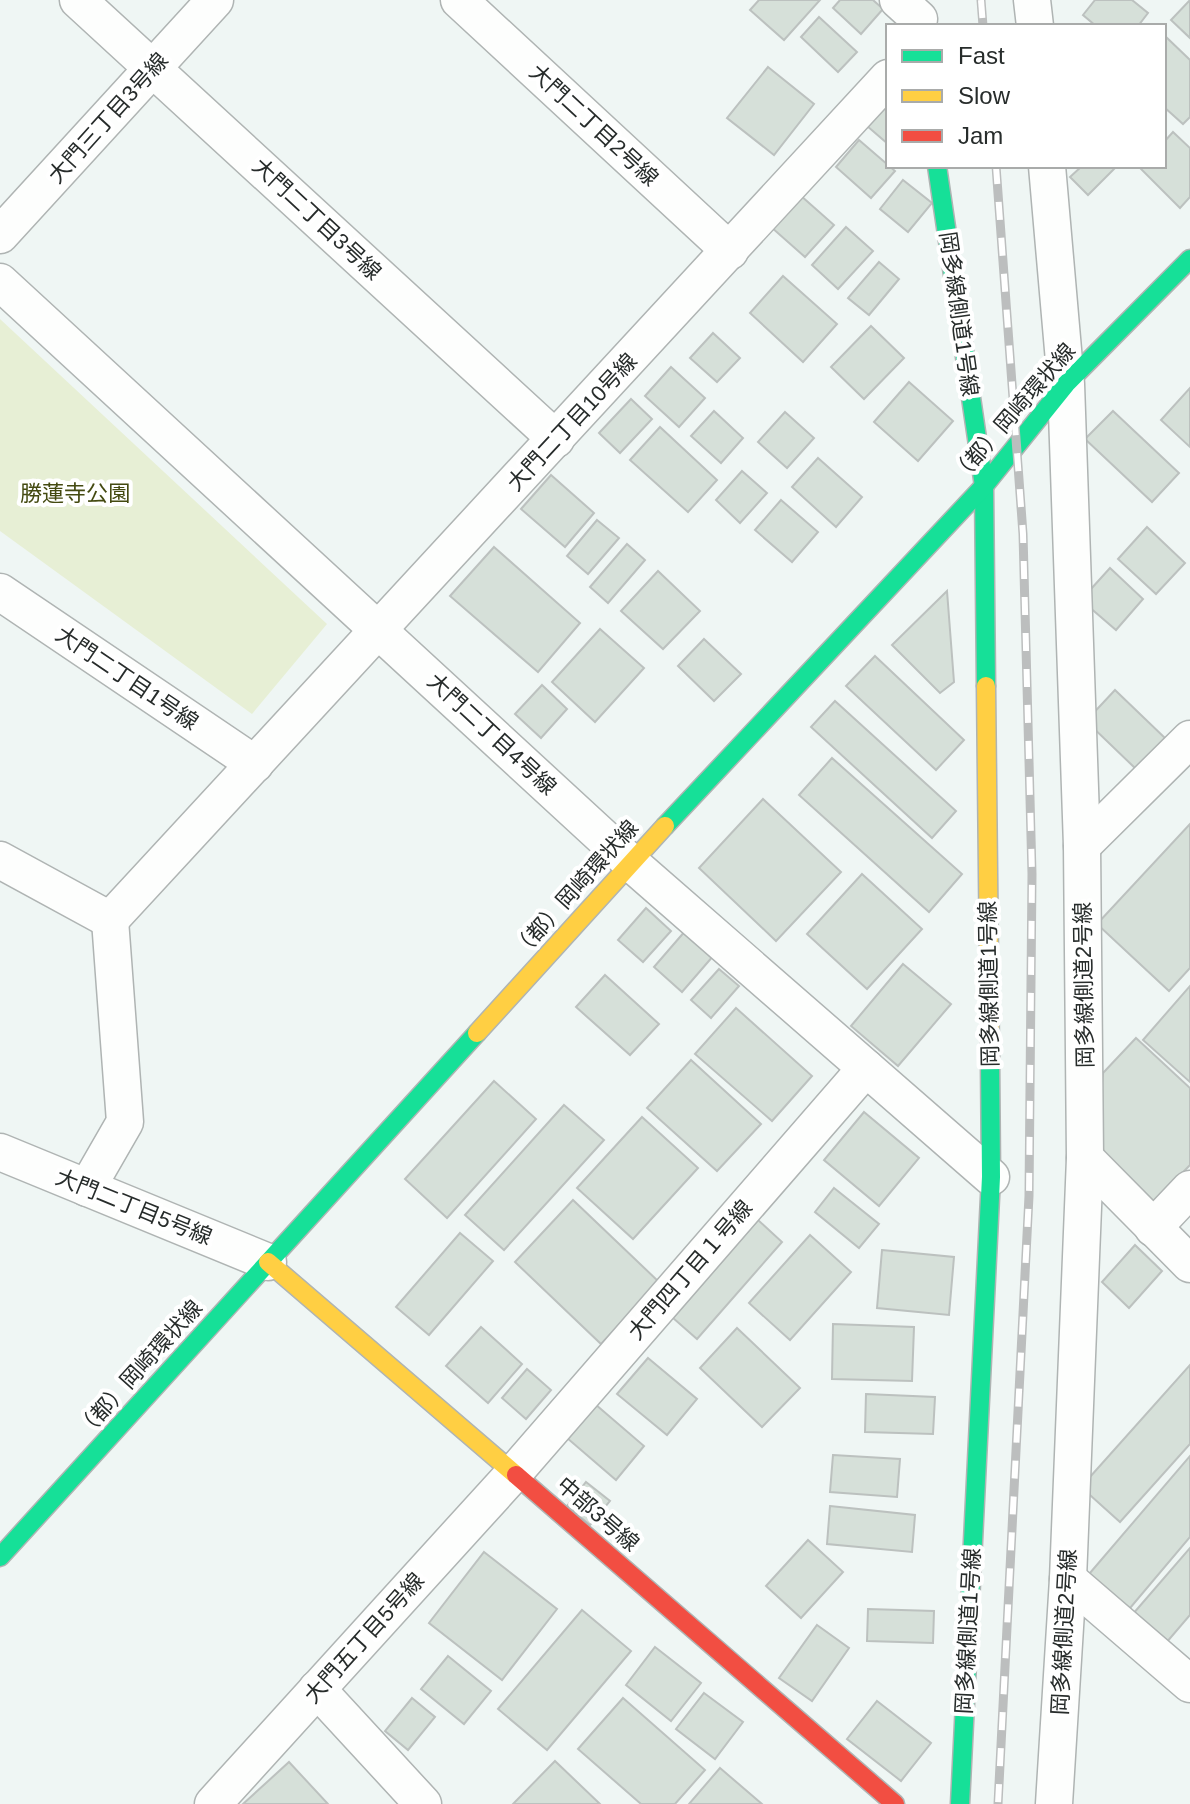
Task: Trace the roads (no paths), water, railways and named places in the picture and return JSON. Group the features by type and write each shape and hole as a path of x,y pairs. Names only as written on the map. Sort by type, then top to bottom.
{"street":[{"name":"大門二丁目3号線","path":"78,0 556,439"},
{"name":"大門三丁目3号線","path":"0,235 215,0"},
{"name":"大門二丁目2号線","path":"459,0 730,251"},
{"path":"1032,0 1035,24"},
{"name":"大門二丁目10号線","path":"110,920 886,80"},
{"name":"岡多線側道1号線","path":"937,168 984,486 991,1177 960,1804"},
{"name":"岡多線側道2号線","path":"1047,168 1066,384 1082,846 1085,1158 1068,1579 1054,1804"},
{"name":"（都）岡崎環状線","path":"0,1557 631,863 984,486 1066,384 1190,259"},
{"name":"大門二丁目4号線","path":"0,282 631,863 991,1177"},
{"name":"大門二丁目1号線","path":"0,592 255,764"},
{"path":"1082,846 1190,739"},
{"path":"0,860 110,920 125,1122 87,1188"},
{"name":"大門四丁目１号線","path":"514,1473 866,1068"},
{"name":"大門二丁目5号線","path":"0,1152 268,1262"},
{"path":"1085,1158 1190,1264"},
{"path":"1153,1228 1190,1189"},
{"name":"中部3号線","path":"268,1262 895,1804"},
{"name":"大門五丁目5号線","path":"213,1804 514,1473"},
{"path":"1068,1579 1190,1684"},
{"path":"317,1689 423,1804"}],"railway":[{"path":"981,0 983,24"},
{"path":"996,168 1023,534 1032,874 1029,1196 998,1804"}],"park label":[{"name":"勝蓮寺公園","path":"75,493"}]}
